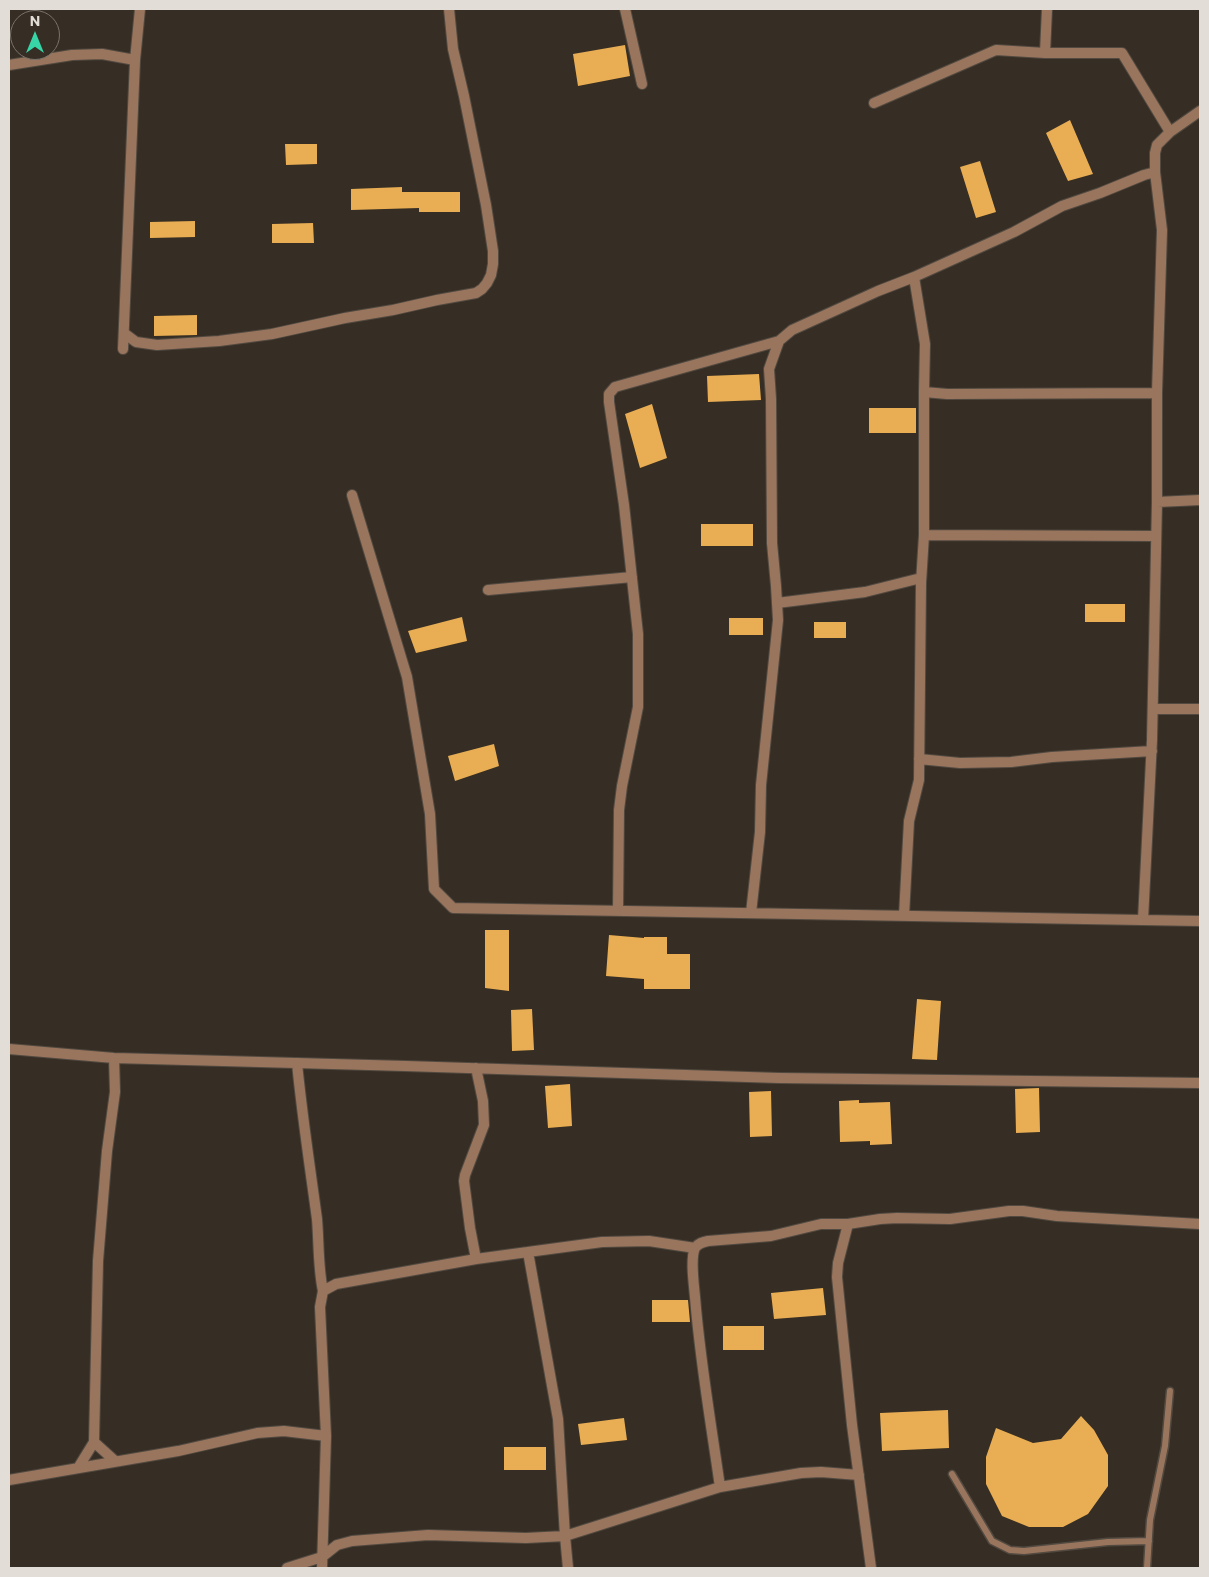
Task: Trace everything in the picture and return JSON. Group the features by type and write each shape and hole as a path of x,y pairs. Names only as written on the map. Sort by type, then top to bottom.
{"street":[{"path":"123,349 135,60 140,9"},
{"path":"124,333 136,342 157,345 263,336 476,293 482,289 487,284 491,275 493,251 486,205 453,49 449,9"},
{"path":"625,9 642,84"},
{"path":"1045,52 1047,9"},
{"path":"874,104 996,50 1122,52 1170,132"},
{"path":"9,65 72,55 102,54 135,60"},
{"path":"1143,920 1152,752 1157,502 1157,393 1162,230 1154,152 1157,145 1170,132 1200,111"},
{"path":"618,911 619,810 638,706 638,634 624,505 609,394 615,387 779,341 792,330 1014,232 1062,206 1100,193 1144,174 1155,172"},
{"path":"904,916 909,821 919,780 921,578 924,535 925,344 914,277"},
{"path":"751,913 760,832 761,785 778,620 772,543 769,369 779,341"},
{"path":"924,392 947,394 1157,393"},
{"path":"352,495 407,676 430,814 434,889 453,908 1200,921"},
{"path":"1157,502 1200,500"},
{"path":"924,535 1156,536"},
{"path":"488,590 632,577"},
{"path":"777,603 865,592 921,578"},
{"path":"1153,709 1200,709"},
{"path":"919,759 960,763 1011,762 1052,757 1152,752"},
{"path":"9,1049 114,1058 778,1078 1200,1083"},
{"path":"78,1468 94,1442 98,1261 106,1151 115,1092 114,1058"},
{"path":"297,1063 319,1239 323,1291 320,1320 326,1436 322,1568"},
{"path":"476,1068 484,1101 484,1125 464,1182 476,1259"},
{"path":"720,1487 699,1349 694,1286 694,1248 701,1242 771,1236 821,1224 848,1224 897,1218 950,1219 1009,1211 1056,1216 1200,1224"},
{"path":"848,1224 836,1277 872,1568"},
{"path":"323,1291 336,1284 476,1259 602,1242 649,1241 694,1248"},
{"path":"528,1252 558,1419 568,1568"},
{"path":"9,1480 178,1451 257,1432 284,1431 326,1436"},
{"path":"94,1442 115,1462"},
{"path":"287,1568 322,1557 337,1545 352,1541 428,1535 526,1538 565,1536 720,1487 800,1473 821,1472 859,1475"}],"lane":[{"path":"1148,1568 1150,1520 1165,1446 1170,1391"},
{"path":"952,1474 992,1541 1010,1550 1024,1551 1108,1542 1149,1542"}],"building":[{"path":"625,45 630,76 578,86 573,54"},
{"path":"1070,120 1093,174 1068,181 1046,133"},
{"path":"285,144 317,144 317,164 286,165"},
{"path":"980,161 996,212 976,218 960,167"},
{"path":"402,187 402,192 460,192 460,212 419,212 419,208 351,210 351,189"},
{"path":"195,221 195,237 150,238 150,222"},
{"path":"313,223 314,243 272,243 272,224"},
{"path":"197,315 197,335 154,336 154,316"},
{"path":"759,374 761,400 708,402 707,376"},
{"path":"652,404 667,458 640,468 625,414"},
{"path":"869,408 916,408 916,433 869,433"},
{"path":"701,524 753,524 753,546 701,546"},
{"path":"1085,604 1125,604 1125,622 1085,622"},
{"path":"462,617 467,641 416,653 408,631"},
{"path":"729,618 763,618 763,635 729,635"},
{"path":"814,622 846,622 846,638 814,638"},
{"path":"494,744 499,766 455,781 448,756"},
{"path":"485,930 509,930 509,991 485,988"},
{"path":"609,935 644,938 667,937 667,954 690,954 690,989 644,989 644,979 606,976"},
{"path":"917,999 941,1001 937,1060 912,1059"},
{"path":"532,1009 534,1050 512,1051 511,1010"},
{"path":"570,1084 572,1126 548,1128 545,1086"},
{"path":"1039,1088 1040,1132 1016,1133 1015,1089"},
{"path":"771,1091 772,1136 750,1137 749,1092"},
{"path":"859,1100 859,1103 890,1102 892,1144 870,1145 870,1141 840,1142 839,1101"},
{"path":"823,1288 826,1315 774,1319 771,1293"},
{"path":"652,1300 688,1300 690,1322 652,1322"},
{"path":"723,1326 764,1326 764,1350 723,1350"},
{"path":"948,1410 949,1448 882,1451 880,1413"},
{"path":"1081,1416 1094,1430 1108,1455 1108,1486 1088,1514 1063,1527 1029,1527 1002,1516 986,1484 986,1457 996,1428 1033,1443 1061,1439"},
{"path":"624,1418 627,1440 581,1445 578,1424"},
{"path":"504,1447 546,1447 546,1470 504,1470"}]}
